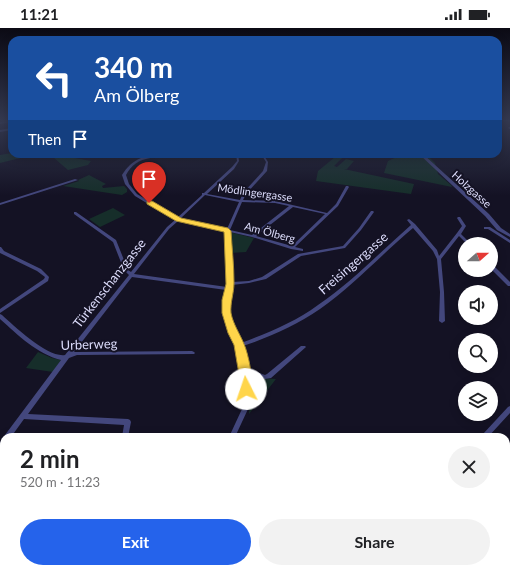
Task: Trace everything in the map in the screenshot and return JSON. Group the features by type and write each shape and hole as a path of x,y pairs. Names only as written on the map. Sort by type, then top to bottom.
{"street":[{"name":"Am Ölberg","path":"143,158 134,162 126,170 124,175 127,184 136,195 176,219 253,236 300,250"},
{"name":"Türkenschanzgasse","path":"10,433 66,358 176,219 233,168 238,161 238,158"},
{"path":"234,433 245,409 246,389 245,370 240,345 233,333 226,313 230,287 228,231 241,200 249,188 265,171 267,162 264,158"},
{"name":"Holzgasse","path":"425,158 487,215 499,229 510,236"},
{"path":"0,204 76,180"},
{"path":"292,248 337,206 347,187"},
{"name":"Mödlingergasse","path":"203,194 241,200 275,202 328,214"},
{"path":"253,236 292,206"},
{"path":"75,213 115,241 126,270 131,275 230,287 264,278 300,255 344,247 360,229 372,212"},
{"path":"439,259 464,226 459,218"},
{"path":"409,220 435,251 439,259 442,292 442,321"},
{"name":"Freisingergasse","path":"240,345 265,337 277,331 329,300 414,225"},
{"name":"Holzgasse","path":"485,228 489,228 510,242"},
{"path":"459,234 462,237"},
{"path":"0,248 2,252 39,270 47,277 46,280 0,310"},
{"path":"498,273 510,285"},
{"name":"Urberweg","path":"0,316 46,353 60,358 66,358 76,353 192,353"},
{"path":"245,370 265,377 269,376 303,347"},
{"path":"488,433 510,409"},
{"path":"22,416 128,422 126,433"}],"green space":[{"path":"8,154 8,158 21,158 0,163 0,155"},
{"path":"54,158 74,158 91,161 88,165 68,170"},
{"path":"334,158 342,158 334,166 337,167 346,159 354,161 347,169 344,169 414,184 411,194 316,181 318,171"},
{"path":"394,158 430,158 435,163 438,174 452,187 384,173 388,161"},
{"path":"89,175 106,184 102,186 103,188 124,186 127,189 127,192 122,195 63,186 79,181 78,180"},
{"path":"113,208 125,215 100,227 89,219"},
{"path":"229,232 254,238 246,252 230,253"},
{"path":"38,352 61,360 53,372 26,368"},
{"path":"251,375 261,378 276,379 249,414 250,381"}],"route":[{"path":"149,203 160,208 178,220 228,231 227,242 230,289 226,313 233,333 240,345 245,370 246,389"}]}
